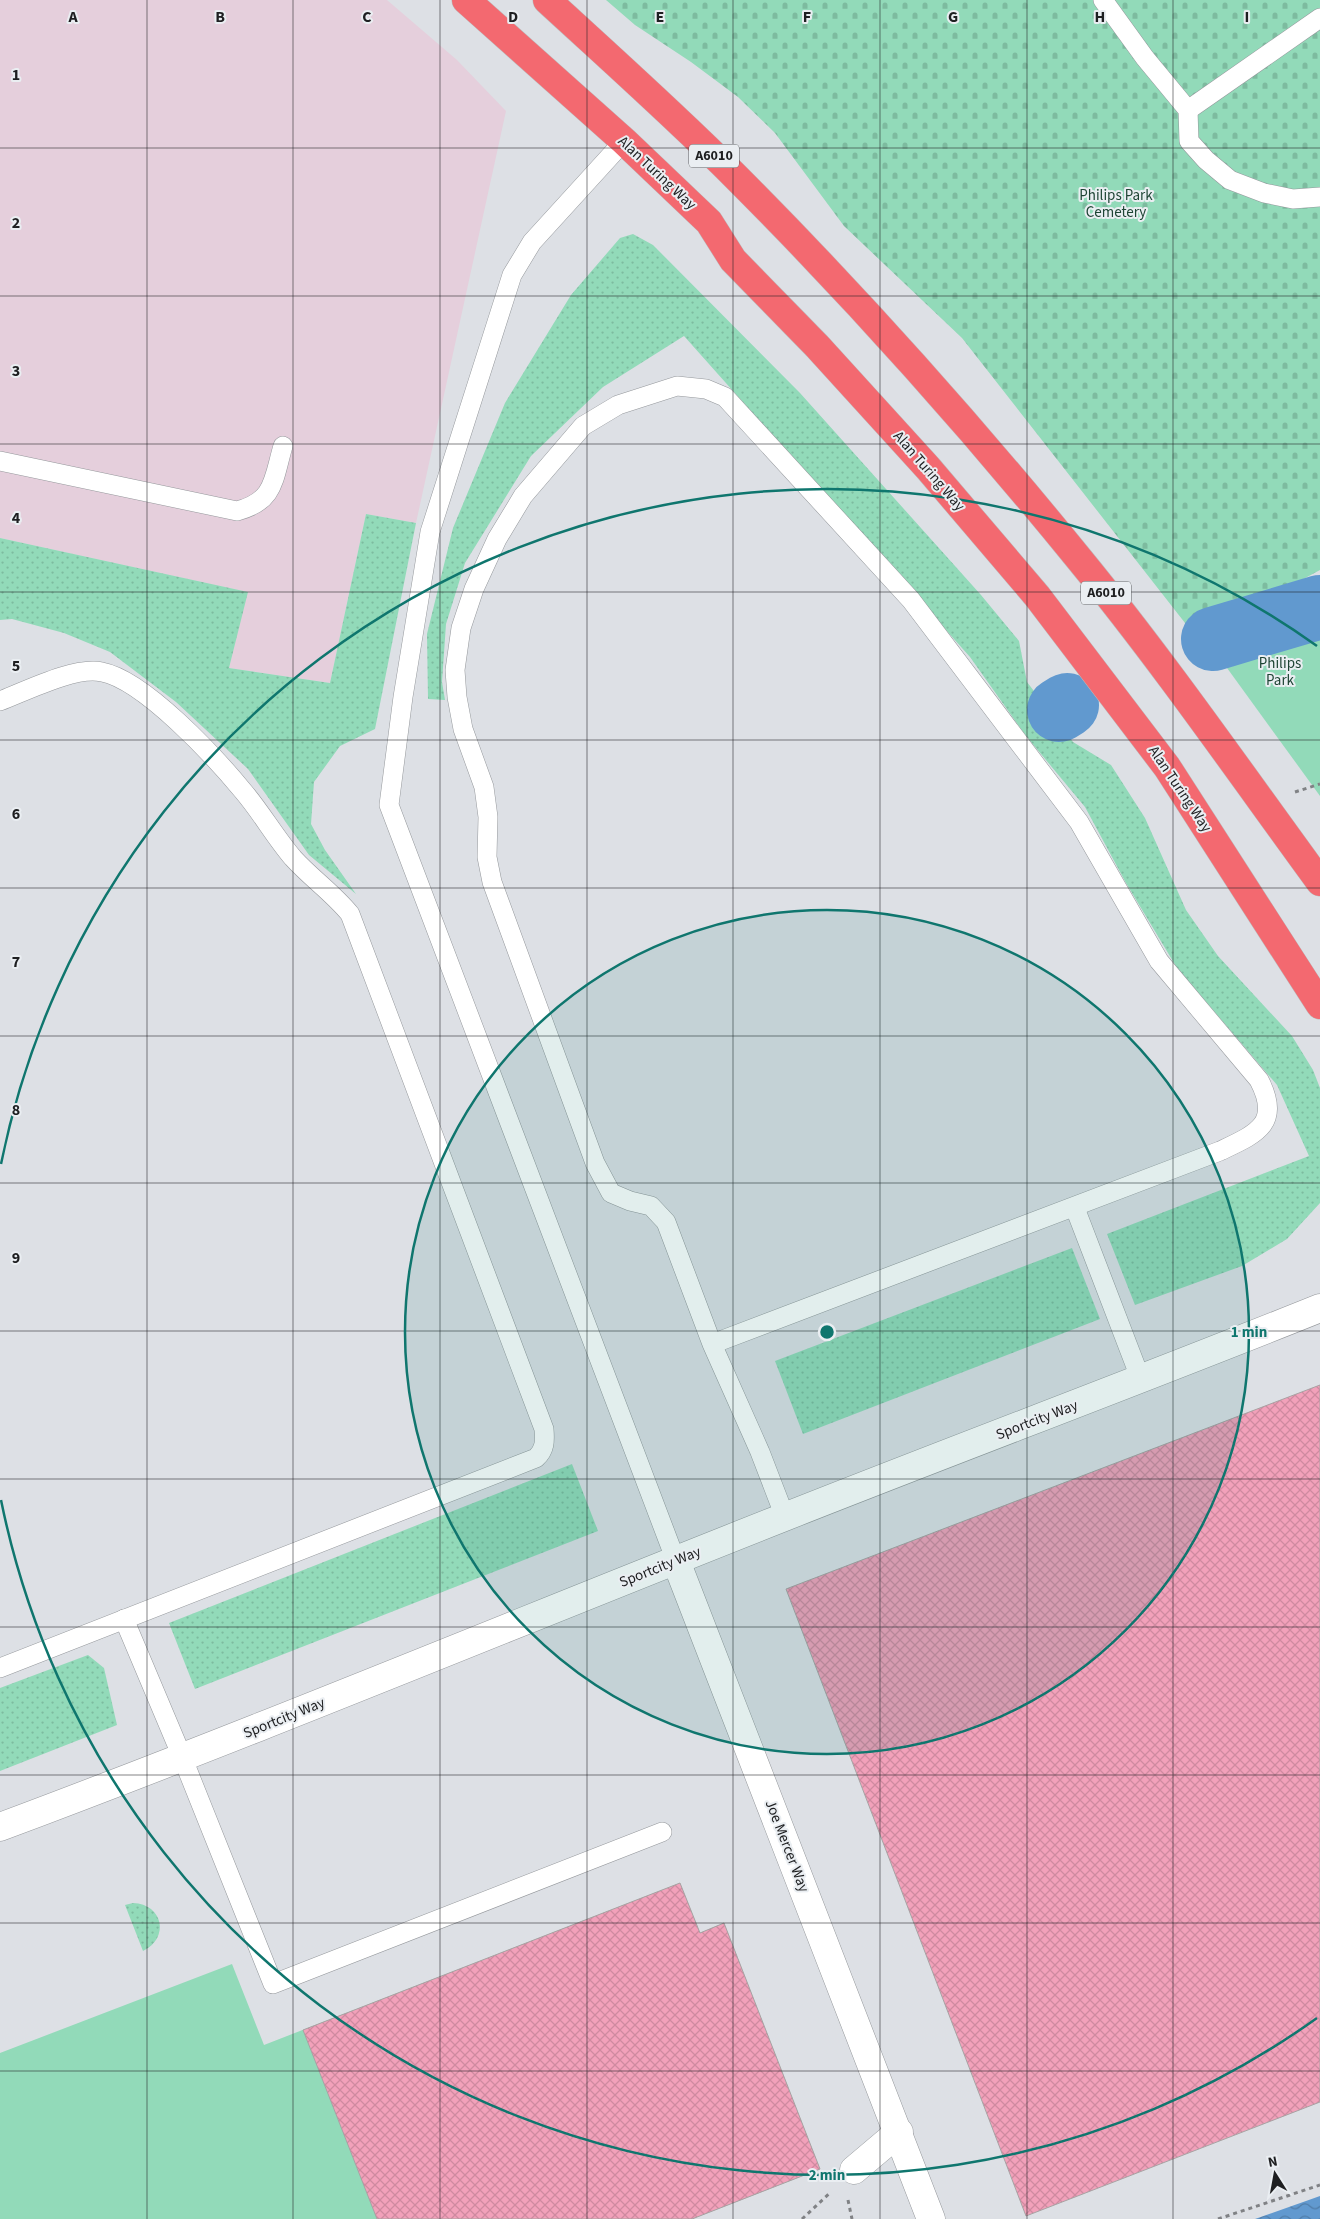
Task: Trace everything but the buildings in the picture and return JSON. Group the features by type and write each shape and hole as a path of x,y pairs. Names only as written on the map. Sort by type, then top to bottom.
{"highway":[{"name":"Alan Turing Way","path":"466,0 624,141 709,222 733,260 817,346 928,468 1036,596 1167,767 1320,1005"},
{"name":"A6010","path":"547,0 732,173 872,320 992,454 1081,561 1175,681 1320,882"}],"street":[{"name":"Sportcity Way","path":"0,1827 183,1758 785,1517 1142,1380 1320,1308"},
{"name":"Joe Mercer Way","path":"676,1561 932,2219"},
{"path":"854,2170 903,2144"}],"lane":[{"path":"1103,0 1145,58 1188,110 1189,141 1230,180 1264,193 1293,198 1320,197"},
{"path":"1188,110 1320,18"},
{"path":"624,141 532,242 512,275 430,532 403,696 389,805 676,1561"},
{"path":"712,1344 1075,1208 1248,1138 1268,1116 1269,1107 1267,1094 1260,1080 1159,961 1079,822 911,600 725,397 706,389 677,386 618,405 583,426 523,496 496,538 474,589 461,628 455,670 457,697 463,729 484,787 488,817 487,857 492,882 595,1164 611,1193 630,1201 651,1206 666,1222 712,1344 785,1517"},
{"path":"0,460 237,511 255,506 270,491 283,446"},
{"path":"0,701 76,674 100,671 114,676 145,695 184,728 243,790 293,858 340,901 350,914 544,1429 545,1440 540,1454 536,1458 0,1668"},
{"path":"1075,1208 1142,1380"},
{"path":"124,1619 183,1758 273,1984 662,1832"}],"path":[{"path":"802,2219 854,2170"},
{"path":"1218,2219 1320,2185"}],"shaded area":[{"path":"0,0 387,0 457,60 506,111 416,523 366,514 330,683 229,668 247,592 0,538"}],"green space":[{"name":"Philips Park Cemetery","path":"606,0 1320,0 1320,570 1196,637 962,338 844,226 775,133 738,97 691,62 635,25"},
{"path":"633,234 653,245 800,393 981,595 1019,641 1027,682 1073,742 1111,765 1145,818 1186,910 1218,956 1292,1036 1313,1070 1320,1088 1320,1203 1287,1239 1242,1266 1135,1305 1107,1234 1309,1156 1277,1085 1177,968 1126,883 1085,807 1026,736 970,657 684,336 603,387 531,456 465,563 446,624 442,682 445,700 428,699 427,634 453,528 505,403 571,295 620,238"},
{"path":"366,514 416,523 375,729 340,746 314,782 311,824 325,850 356,894 309,855 248,769 176,702 110,652 64,633 12,619 0,620 0,538 248,592 229,668 330,683"},
{"name":"Philips Park","path":"1320,617 1320,796 1214,650"},
{"path":"1072,1248 1100,1319 803,1434 775,1361"},
{"path":"572,1464 598,1531 195,1689 169,1623"},
{"path":"88,1655 104,1668 117,1725 0,1771 0,1688"},
{"path":"680,1883 700,1933 724,1923 820,2169 692,2219 0,2219 0,2053 232,1964 264,2045"},
{"path":"133,1903 151,1909 159,1922 160,1930 157,1938 152,1945 143,1951 125,1905"}],"water":[{"path":"1320,2196 1320,2219 1255,2219"}],"waterway":[{"path":"1213,639 1320,607"},
{"path":"1059,710 1067,705"}]}
